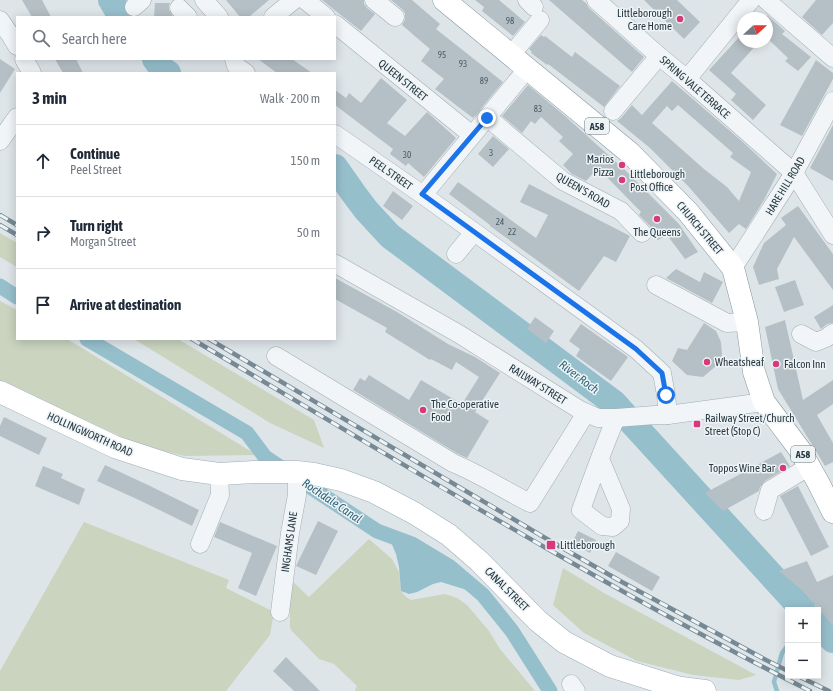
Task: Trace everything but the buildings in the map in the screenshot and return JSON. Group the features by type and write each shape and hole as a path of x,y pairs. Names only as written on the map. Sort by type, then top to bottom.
{"main road":[{"name":"CHURCH STREET","path":"444,0 630,153 688,212 733,268 746,322 754,372 764,402 800,450 810,466 833,512"},
{"name":"HOLLINGWORTH ROAD","path":"0,392 114,447 182,469 218,474 254,472"},
{"name":"CANAL STREET","path":"254,472 306,473 341,480 374,492 414,513 449,535 479,561 538,621 564,642 610,666 669,688 705,691"}],"street":[{"path":"204,0 218,16"},
{"path":"274,16 294,0"},
{"path":"305,0 325,16"},
{"path":"374,0 395,17"},
{"name":"SPRING VALE TERRACE","path":"596,0 794,173 833,235"},
{"path":"687,78 751,0"},
{"path":"766,0 833,58"},
{"path":"422,194 487,118 519,62 534,9"},
{"path":"0,20 16,44"},
{"name":"QUEEN STREET","path":"336,25 472,135"},
{"path":"613,111 660,56"},
{"path":"25,60 31,72"},
{"name":"HARE HILL ROAD","path":"733,268 794,173 833,102"},
{"name":"QUEEN'S ROAD","path":"487,118 563,181 621,211 642,233"},
{"path":"0,141 16,119"},
{"name":"PEEL STREET","path":"336,135 422,194 636,349 662,373 666,395 661,415"},
{"path":"456,254 474,232"},
{"name":"RAILWAY STREET","path":"336,264 459,334 592,415"},
{"path":"656,285 727,323 746,322"},
{"path":"801,334 816,342 833,333"},
{"path":"276,356 453,463 471,470 500,488 530,503 592,415 616,418 661,415 764,402"},
{"path":"600,459 606,440 616,418"},
{"path":"764,511 770,490 810,466"},
{"name":"INGHAMS LANE","path":"280,612 296,495 306,473"},
{"path":"200,544 220,495 218,474"}],"green space":[{"path":"0,233 16,242 16,266 0,257"},
{"path":"0,301 16,309 16,340 69,340 257,455 185,456 142,446 0,382"},
{"path":"136,340 180,340 314,420 324,448 270,423"},
{"path":"84,522 229,580 226,588 274,612 270,635 226,691 0,691 0,671"},
{"path":"369,539 392,559 399,572 401,591 406,597 411,600 445,594 457,598 467,605 489,631 500,649 535,691 355,691 357,686 334,664 319,659 291,630 290,579 309,597"},
{"path":"563,568 604,593 756,675 739,680 693,675 637,661 584,633 553,605"}],"water":[{"path":"388,535 412,544 450,567 483,595 441,582 409,594 401,591 399,567 396,554"}],"waterway":[{"name":"River Roch","path":"111,0 120,16"},
{"name":"River Roch","path":"156,60 165,72"},
{"name":"River Roch","path":"336,168 366,210 390,236 614,403 800,607"},
{"name":"Rochdale Canal","path":"0,286 16,296"},
{"name":"Rochdale Canal","path":"89,340 247,433 265,457 377,531 412,544 450,567 483,595 512,631 550,691"},
{"name":"River Roch","path":"821,628 833,640"},
{"path":"777,691 774,682 782,653 785,649"}],"railway":[{"path":"0,215 16,224"},
{"path":"0,225 16,234"},
{"path":"194,340 575,565 810,691"},
{"path":"211,340 552,542 622,582 785,670"},
{"path":"804,679 829,691"}],"place":[{"name":"Littleborough Care Home","path":"680,19"},
{"name":"Marios Pizza","path":"622,165"},
{"name":"Littleborough Post Office","path":"622,180"},
{"name":"The Queens","path":"657,219"},
{"name":"Wheatsheaf","path":"707,362"},
{"name":"Falcon Inn","path":"776,364"},
{"name":"The Co-operative Food","path":"423,410"},
{"name":"Railway Street/Church Street (Stop C)","path":"697,424"},
{"name":"Toppos Wine Bar","path":"783,468"},
{"name":"Littleborough","path":"551,545"}],"route":[{"path":"487,118 422,194 636,349 662,373 666,395"}]}
